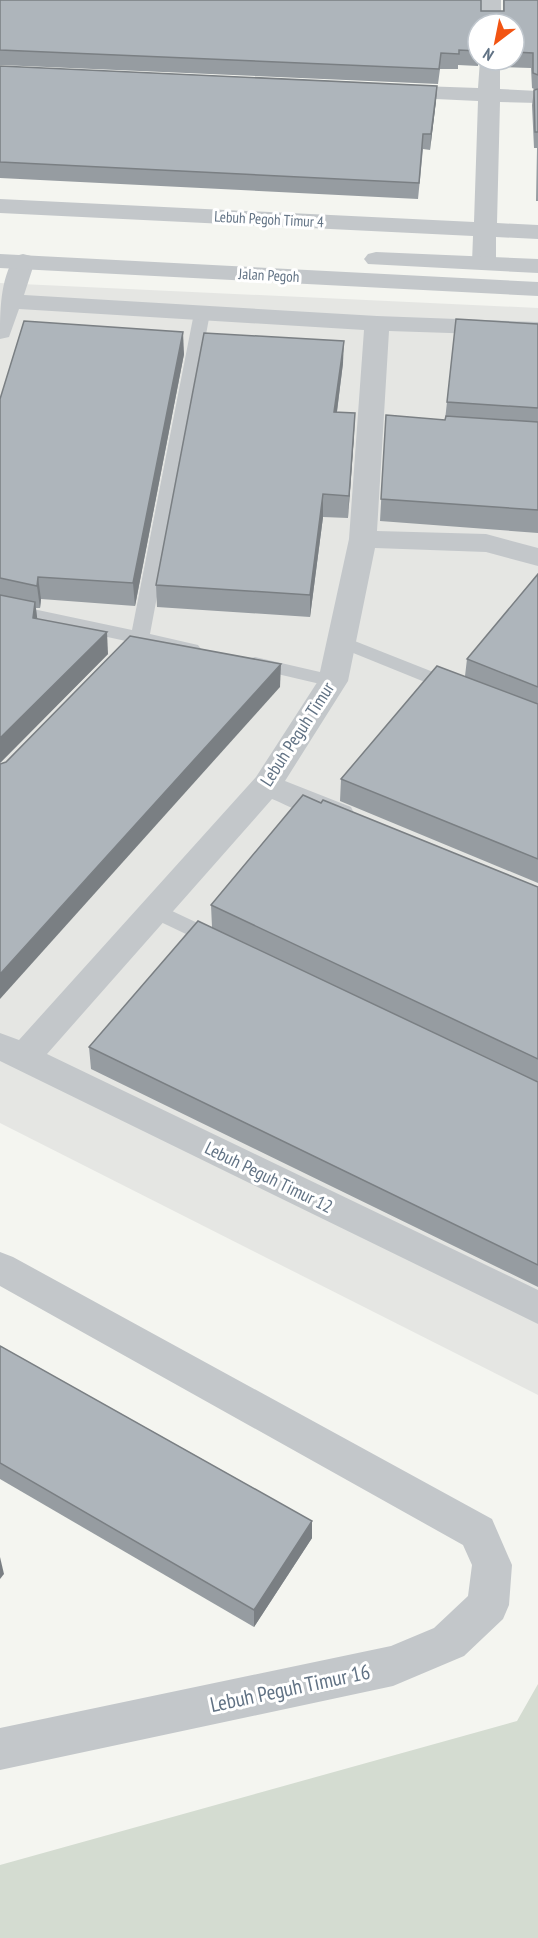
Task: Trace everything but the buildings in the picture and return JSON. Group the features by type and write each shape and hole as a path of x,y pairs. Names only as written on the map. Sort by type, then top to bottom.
{"street":[{"path":"484,263 490,72"},
{"path":"370,90 538,97"},
{"name":"Lebuh Pegoh Timur 4","path":"0,206 538,232"},
{"path":"0,242 538,266"},
{"path":"0,254 12,261 101,246"},
{"path":"0,332 12,261"},
{"name":"Jalan Pegoh","path":"12,261 538,289"},
{"path":"484,263 505,275 538,282"},
{"path":"394,282 469,272 484,263"},
{"path":"4,302 377,323 538,329"},
{"name":"Lebuh Peguh Timur","path":"11,1052 153,910 267,784 333,681 363,539 376,427 377,323"},
{"path":"363,539 486,543 538,557"},
{"path":"267,784 364,825"},
{"name":"Lebuh Peguh Timur 12","path":"11,1052 538,1308"},
{"name":"Lebuh Peguh Timur 16","path":"0,1268 478,1532 492,1565 488,1605 449,1642 393,1666 0,1749"}],"lane":[{"path":"107,670 140,637 202,313"},
{"path":"0,608 208,653"},
{"path":"342,642 473,694"},
{"path":"242,660 333,681"},
{"path":"153,910 238,951"}],"shaded area":[{"path":"0,283 538,308 538,1395 0,1123"},
{"path":"538,1684 538,1938 0,1938 0,1865 517,1721"}]}
